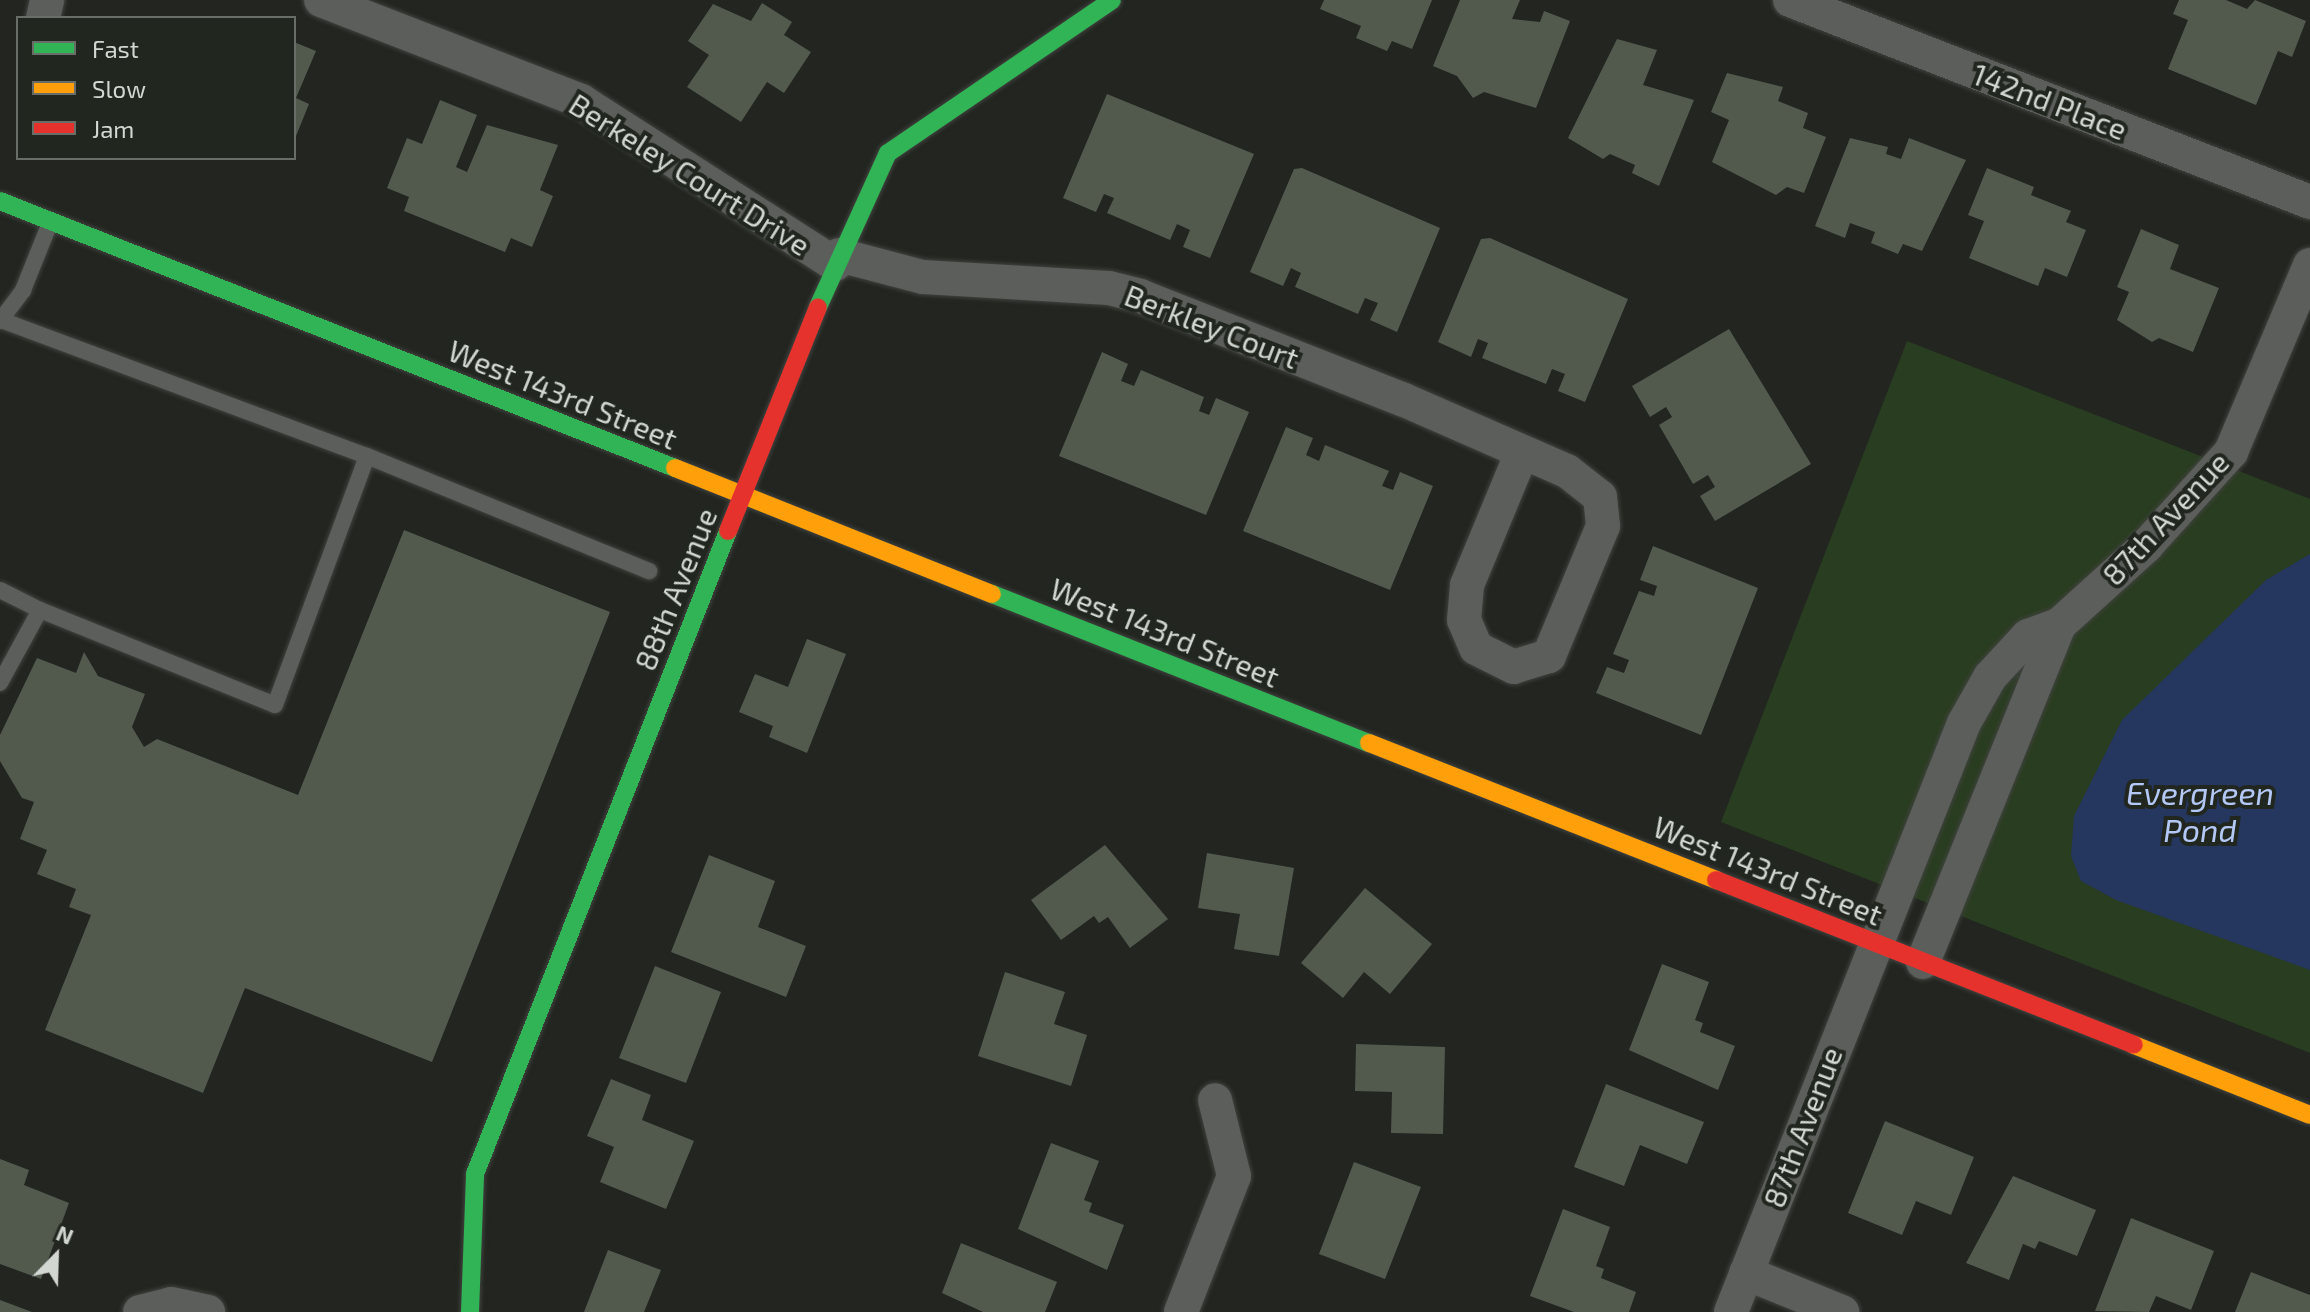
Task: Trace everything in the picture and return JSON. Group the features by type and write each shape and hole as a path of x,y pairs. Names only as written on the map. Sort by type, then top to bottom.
{"main road":[{"name":"88th Avenue","path":"470,1312 475,1174 837,260 888,153 1112,0"},
{"name":"West 143rd Street","path":"0,201 2310,1115"}],"street":[{"name":"Berkeley Court Drive","path":"321,0 581,101 837,260"},
{"name":"142nd Place","path":"1790,0 1840,10 2310,202"},
{"name":"Berkley Court","path":"837,260 923,277 1109,288 1140,296 1522,452 1567,471 1600,497 1603,526 1549,656 1514,667 1476,648 1464,620 1467,585 1522,452"},
{"name":"87th Avenue","path":"1731,1312 1874,942 1990,677 2028,636 2059,625 2146,546 2231,452 2310,265"},
{"path":"1923,962 2059,625"},
{"path":"1181,1312 1234,1176 1215,1100"},
{"path":"1746,1273 1842,1312"},
{"path":"140,1312 171,1304 208,1312"}],"lane":[{"path":"51,221 23,290 0,320 367,456 649,571"},
{"path":"0,590 40,610 275,705 367,456"},
{"path":"0,683 40,610"}],"green space":[{"path":"1907,341 2310,499 2310,1053 1721,822"}],"water":[{"name":"Evergreen Pond","path":"2310,554 2310,970 2116,900 2081,881 2071,856 2074,816 2122,720 2266,580"}],"building":[{"path":"1324,0 1432,0 1412,49 1392,41 1387,51 1356,38 1361,26 1320,9"},
{"path":"1460,0 1520,0 1512,19 1540,22 1544,11 1570,21 1536,108 1484,92 1473,98 1457,76 1433,66"},
{"path":"2179,0 2226,0 2247,9 2255,0 2306,21 2292,57 2278,51 2256,105 2168,69 2188,20 2173,14"},
{"path":"762,3 792,22 784,35 811,52 784,93 767,82 741,122 687,87 709,55 688,41 713,4 751,21"},
{"path":"1617,39 1657,50 1643,85 1694,100 1659,186 1632,173 1635,165 1610,154 1603,159 1568,138"},
{"path":"296,43 316,51 296,98"},
{"path":"1727,73 1783,87 1778,101 1808,113 1803,128 1826,137 1804,193 1787,187 1776,195 1712,162 1729,120 1711,112"},
{"path":"1107,94 1254,154 1210,258 1183,247 1190,230 1177,224 1170,240 1107,213 1114,198 1104,194 1096,212 1063,198"},
{"path":"296,98 309,104 296,136"},
{"path":"440,100 477,115 456,167 467,172 487,125 558,145 540,190 553,196 532,247 511,238 505,252 404,211 409,197 387,188 407,138 422,144"},
{"path":"1850,138 1888,147 1886,154 1901,159 1909,138 1966,160 1922,251 1903,244 1898,254 1871,243 1875,232 1850,223 1845,238 1815,226"},
{"path":"1302,168 1440,228 1397,332 1370,320 1378,303 1365,298 1358,314 1295,287 1301,273 1291,268 1283,286 1250,272 1294,169"},
{"path":"1987,168 2034,187 2031,195 2071,211 2066,222 2086,230 2067,277 2045,268 2038,286 1969,258 1984,221 1968,215"},
{"path":"2141,229 2179,245 2170,269 2219,288 2193,352 2159,338 2152,342 2117,320 2129,292 2117,287"},
{"path":"1490,238 1628,299 1585,402 1558,391 1565,374 1552,369 1546,384 1482,358 1488,343 1478,339 1471,357 1438,342 1481,239"},
{"path":"1729,329 1811,464 1715,521 1700,496 1715,487 1708,475 1693,484 1659,425 1672,417 1666,407 1650,417 1632,386"},
{"path":"1102,352 1128,364 1121,381 1134,386 1141,370 1204,397 1199,411 1209,415 1216,398 1249,412 1206,515 1059,456"},
{"path":"1286,427 1313,438 1306,455 1319,461 1325,445 1389,471 1382,486 1393,490 1400,472 1433,486 1390,590 1243,531"},
{"path":"404,530 610,612 432,1062 245,988 203,1093 45,1030 91,915 69,907 76,889 37,874 47,850 20,839 34,802 22,798 0,761 0,735 37,658 76,673 84,652 98,676 145,694 132,727 144,747 157,739 298,795"},
{"path":"1653,546 1758,588 1701,735 1596,693 1607,667 1624,673 1629,660 1613,654 1639,591 1654,596 1657,586 1640,580"},
{"path":"807,639 846,654 807,753 769,737 773,726 739,712 755,674 788,687"},
{"path":"1105,845 1168,919 1130,948 1108,917 1099,923 1094,916 1061,940 1031,900"},
{"path":"1207,853 1294,868 1279,956 1234,949 1240,914 1198,908"},
{"path":"709,855 775,881 758,927 806,946 786,997 671,952"},
{"path":"1365,888 1432,944 1390,994 1364,972 1343,998 1301,963"},
{"path":"1662,964 1709,982 1695,1020 1703,1023 1700,1032 1735,1046 1718,1090 1629,1050"},
{"path":"655,966 721,992 686,1083 619,1058"},
{"path":"1005,972 1065,992 1054,1024 1087,1035 1071,1086 978,1056"},
{"path":"1356,1044 1445,1047 1443,1134 1391,1133 1392,1092 1355,1091"},
{"path":"611,1079 651,1095 642,1120 694,1141 666,1209 600,1182 614,1147 587,1136"},
{"path":"1606,1084 1704,1122 1687,1164 1640,1145 1624,1186 1574,1167"},
{"path":"1885,1121 1974,1157 1951,1215 1916,1201 1902,1235 1848,1213"},
{"path":"1051,1143 1099,1161 1084,1200 1092,1203 1089,1212 1124,1225 1107,1270 1018,1229"},
{"path":"0,1159 29,1170 24,1185 69,1203 41,1279 0,1264"},
{"path":"1354,1162 1421,1187 1385,1279 1319,1254"},
{"path":"2013,1176 2096,1210 2077,1256 2039,1241 2035,1249 2023,1244 2009,1280 1966,1263"},
{"path":"1563,1209 1610,1227 1596,1266 1604,1269 1601,1278 1636,1292 1629,1312 1574,1312 1530,1296"},
{"path":"2131,1218 2214,1251 2191,1310 2156,1296 2149,1312 2095,1311"},
{"path":"961,1243 1057,1282 1045,1312 983,1312 942,1293"},
{"path":"608,1250 661,1270 644,1312 584,1312"},
{"path":"2251,1272 2310,1295 2310,1312 2235,1312"},
{"path":"0,1300 32,1312 0,1312"}],"traffic: fast":[{"path":"818,307 888,153 1112,0"},
{"path":"0,201 675,468"},
{"path":"470,1312 475,1174 728,531"},
{"path":"992,594 1369,743"}],"traffic: slow":[{"path":"675,468 992,594"},
{"path":"1369,743 1716,880"},
{"path":"2134,1045 2310,1115"}],"traffic: jam":[{"path":"728,531 818,307"},
{"path":"1716,880 2134,1045"}]}
